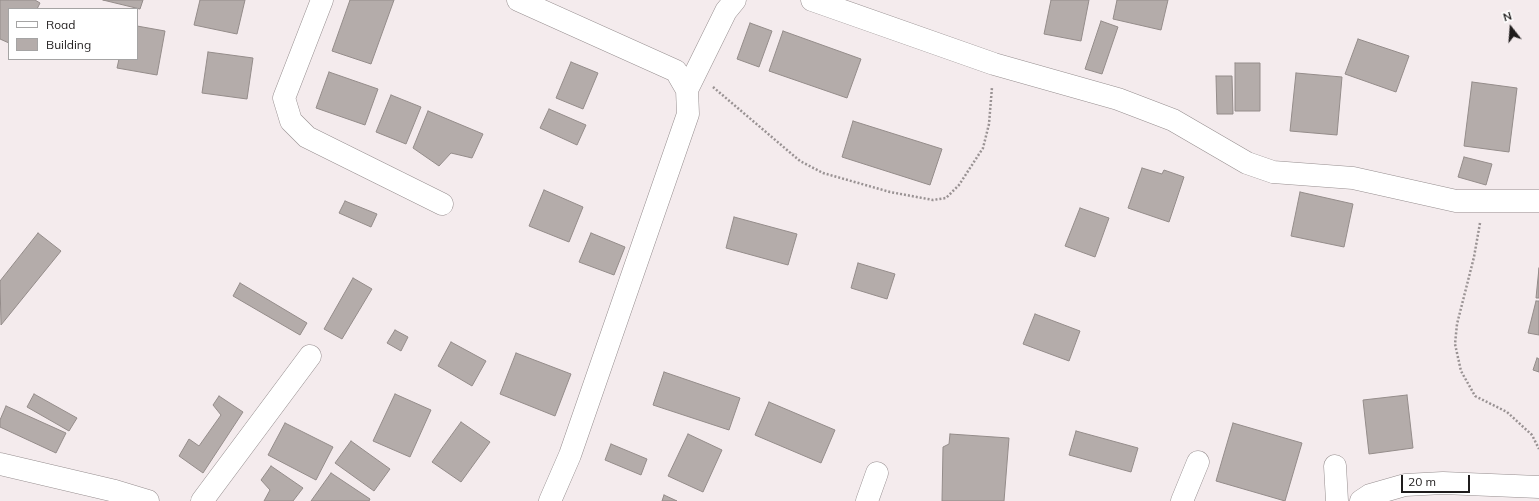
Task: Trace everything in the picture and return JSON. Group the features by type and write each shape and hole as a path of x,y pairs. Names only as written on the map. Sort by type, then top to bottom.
{"street":[{"path":"322,0 284,98 291,121 307,137 442,204"},
{"path":"518,0 676,71 691,82"},
{"path":"550,501 570,455 688,114 691,82 726,11 735,0"},
{"path":"812,0 994,64 1118,99 1173,120 1247,163 1273,172 1352,178 1456,201 1539,201"},
{"path":"202,501 310,356"},
{"path":"1182,501 1198,462"},
{"path":"0,464 114,496 148,501"},
{"path":"1336,466 1337,501"},
{"path":"867,501 877,473"},
{"path":"1361,501 1370,495 1405,485 1443,483 1539,487"}],"path":[{"path":"691,82 735,104 800,161 823,173 883,190 933,200 946,198 959,185 984,148 989,124 994,64"},
{"path":"1484,201 1474,257 1457,324 1455,344 1461,371 1475,396 1507,412 1532,435 1539,449"}],"building":[{"path":"0,0 35,0 40,3 38,8 8,8 8,43 0,39"},
{"path":"103,0 143,0 140,9"},
{"path":"200,0 245,0 237,34 194,25"},
{"path":"350,0 394,0 371,64 332,51"},
{"path":"1051,0 1089,0 1081,41 1044,34"},
{"path":"1117,0 1168,0 1161,30 1113,19"},
{"path":"1101,21 1118,27 1102,74 1085,69"},
{"path":"750,23 772,31 759,67 737,59"},
{"path":"138,26 165,31 157,75 117,68 119,60 138,60"},
{"path":"783,31 861,59 847,98 769,71"},
{"path":"1358,39 1409,56 1396,92 1345,74"},
{"path":"208,52 253,58 247,99 202,93"},
{"path":"571,62 598,73 583,109 556,98"},
{"path":"1235,63 1260,63 1260,111 1235,111"},
{"path":"329,72 378,89 365,125 316,108"},
{"path":"1296,73 1342,77 1337,135 1290,131"},
{"path":"1216,76 1232,76 1233,114 1217,114"},
{"path":"1472,82 1517,88 1509,152 1464,146"},
{"path":"391,95 421,107 406,144 376,132"},
{"path":"549,109 586,125 577,145 540,128"},
{"path":"428,111 483,134 472,158 451,153 439,166 413,148"},
{"path":"853,121 942,149 930,185 842,157"},
{"path":"1464,157 1492,164 1486,185 1458,177"},
{"path":"1142,168 1162,174 1164,170 1184,177 1169,222 1128,208"},
{"path":"544,190 583,207 569,242 529,226"},
{"path":"1300,192 1353,204 1344,247 1291,236"},
{"path":"345,201 377,214 371,227 339,213"},
{"path":"1080,208 1109,218 1095,257 1065,246"},
{"path":"734,217 797,234 788,265 726,248"},
{"path":"38,233 61,251 1,325 0,281"},
{"path":"591,233 625,247 614,275 579,262"},
{"path":"858,263 895,274 887,299 851,288"},
{"path":"1539,268 1539,298 1536,298"},
{"path":"353,278 372,289 342,339 324,329"},
{"path":"240,283 307,323 300,335 233,296"},
{"path":"1536,301 1539,301 1539,335 1528,333"},
{"path":"1035,314 1080,331 1069,361 1023,344"},
{"path":"395,330 408,337 401,351 387,343"},
{"path":"451,342 486,361 472,386 438,366"},
{"path":"516,353 571,374 555,416 500,394"},
{"path":"1537,358 1539,359 1539,372 1533,370"},
{"path":"664,372 740,398 729,430 653,405"},
{"path":"34,394 77,418 69,431 27,407"},
{"path":"395,394 431,410 410,457 373,441"},
{"path":"1407,395 1413,448 1369,454 1363,400"},
{"path":"219,396 243,412 203,473 179,456 189,439 199,446 221,415 213,405"},
{"path":"769,402 835,430 821,463 755,435"},
{"path":"6,406 66,433 56,453 0,427 0,420"},
{"path":"461,422 490,442 461,482 432,462"},
{"path":"285,423 333,447 316,480 268,455"},
{"path":"1233,423 1302,443 1285,501 1216,481"},
{"path":"1076,431 1138,448 1131,472 1069,455"},
{"path":"688,434 722,450 703,492 668,476"},
{"path":"950,434 1009,438 1004,501 942,501 943,447 949,444"},
{"path":"351,441 390,469 374,491 335,463"},
{"path":"611,444 647,459 641,475 605,460"},
{"path":"271,466 303,488 293,501 264,501 270,490 261,480"},
{"path":"331,473 370,499 369,501 311,501"},
{"path":"664,495 677,501 662,501"}]}
